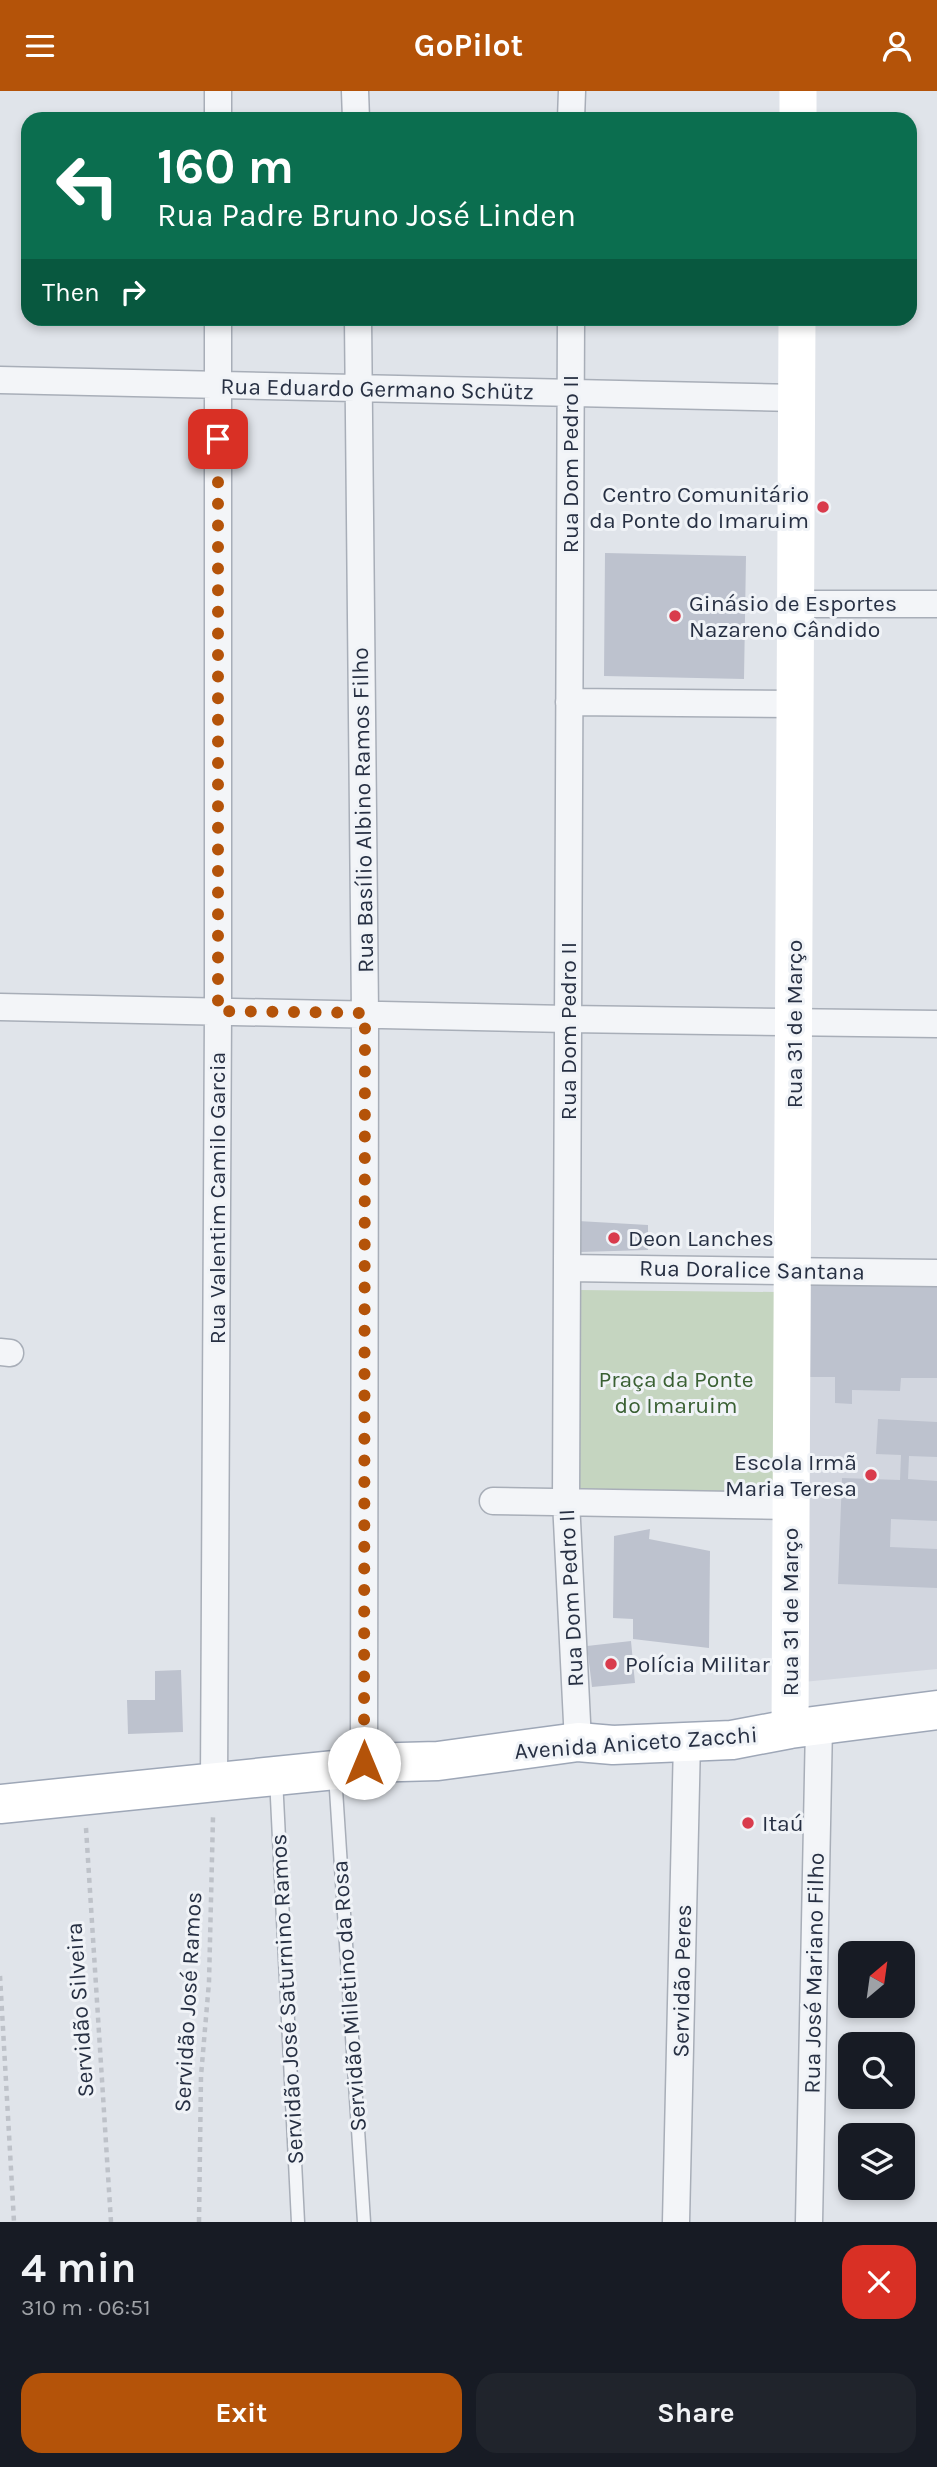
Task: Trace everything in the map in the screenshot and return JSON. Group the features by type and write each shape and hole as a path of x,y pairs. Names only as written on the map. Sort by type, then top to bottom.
{"main road":[{"name":"Avenida Aniceto Zacchi","path":"0,1804 214,1783 349,1766 438,1761 578,1742 612,1745 732,1741 804,1727 937,1710"}],"street":[{"path":"218,91 218,112"},
{"path":"355,91 356,112"},
{"path":"572,91 572,112"},
{"path":"798,91 798,112"},
{"name":"Rua Valentim Camilo Garcia","path":"214,1783 218,326"},
{"name":"Rua Basílio Albino Ramos Filho","path":"349,1766 365,1013 358,326"},
{"name":"Rua Dom Pedro II","path":"571,326 565,1501 578,1742"},
{"name":"Rua 31 de Março","path":"797,326 791,1506 804,1727"},
{"name":"Rua Eduardo Germano Schütz","path":"0,380 797,398"},
{"path":"796,604 937,604"},
{"path":"569,702 795,704"},
{"path":"0,1007 365,1013 568,1020 937,1024"},
{"name":"Rua Doralice Santana","path":"567,1268 937,1273"},
{"path":"493,1501 791,1506"},
{"name":"Rua José Mariano Filho","path":"804,1727 808,2222"},
{"name":"Servidão Peres","path":"676,2222 687,1741"}],"lane":[{"name":"Servidão Miletino da Rosa","path":"349,1766 364,2222"},
{"name":"Servidão José Saturnino Ramos","path":"276,1775 298,2222"}],"path":[{"name":"Servidão José Ramos","path":"199,2222 201,2076 209,1982 214,1783"},
{"name":"Servidão Silveira","path":"84,1795 111,2222"},
{"path":"0,1976 14,2222"}],"shaded area":[{"name":"Escola Irmã Maria Teresa","path":"807,1280 937,1281 937,1669 803,1682"}],"green space":[{"name":"Praça da Ponte do Imaruim","path":"579,1290 775,1292 773,1494 577,1492"}],"building":[{"name":"Ginásio de Esportes Nazareno Cândido","path":"605,553 746,556 744,679 604,676"},
{"name":"Deon Lanches","path":"578,1221 648,1225 648,1250 580,1252"},
{"path":"811,1282 937,1285 937,1378 901,1378 900,1391 852,1390 852,1404 835,1403 835,1377 810,1377"},
{"path":"878,1419 937,1422 937,1457 909,1456 908,1479 937,1481 937,1521 891,1519 890,1547 937,1549 937,1588 838,1584 842,1478 900,1480 901,1455 876,1454"},
{"path":"650,1529 649,1539 710,1551 709,1648 633,1639 633,1619 613,1618 614,1536"},
{"name":"Polícia Militar","path":"631,1641 635,1683 592,1687 587,1646"},
{"path":"181,1670 183,1732 128,1734 127,1700 155,1700 155,1671"}],"place":[{"name":"Centro Comunitário da Ponte do Imaruim","path":"823,507"},
{"name":"Ginásio de Esportes Nazareno Cândido","path":"675,616"},
{"name":"Deon Lanches","path":"614,1238"},
{"name":"Escola Irmã Maria Teresa","path":"871,1475"},
{"name":"Polícia Militar","path":"611,1664"},
{"name":"Itaú","path":"748,1823"}],"route":[{"path":"218,439 218,1011 365,1013 364,1763"}]}
